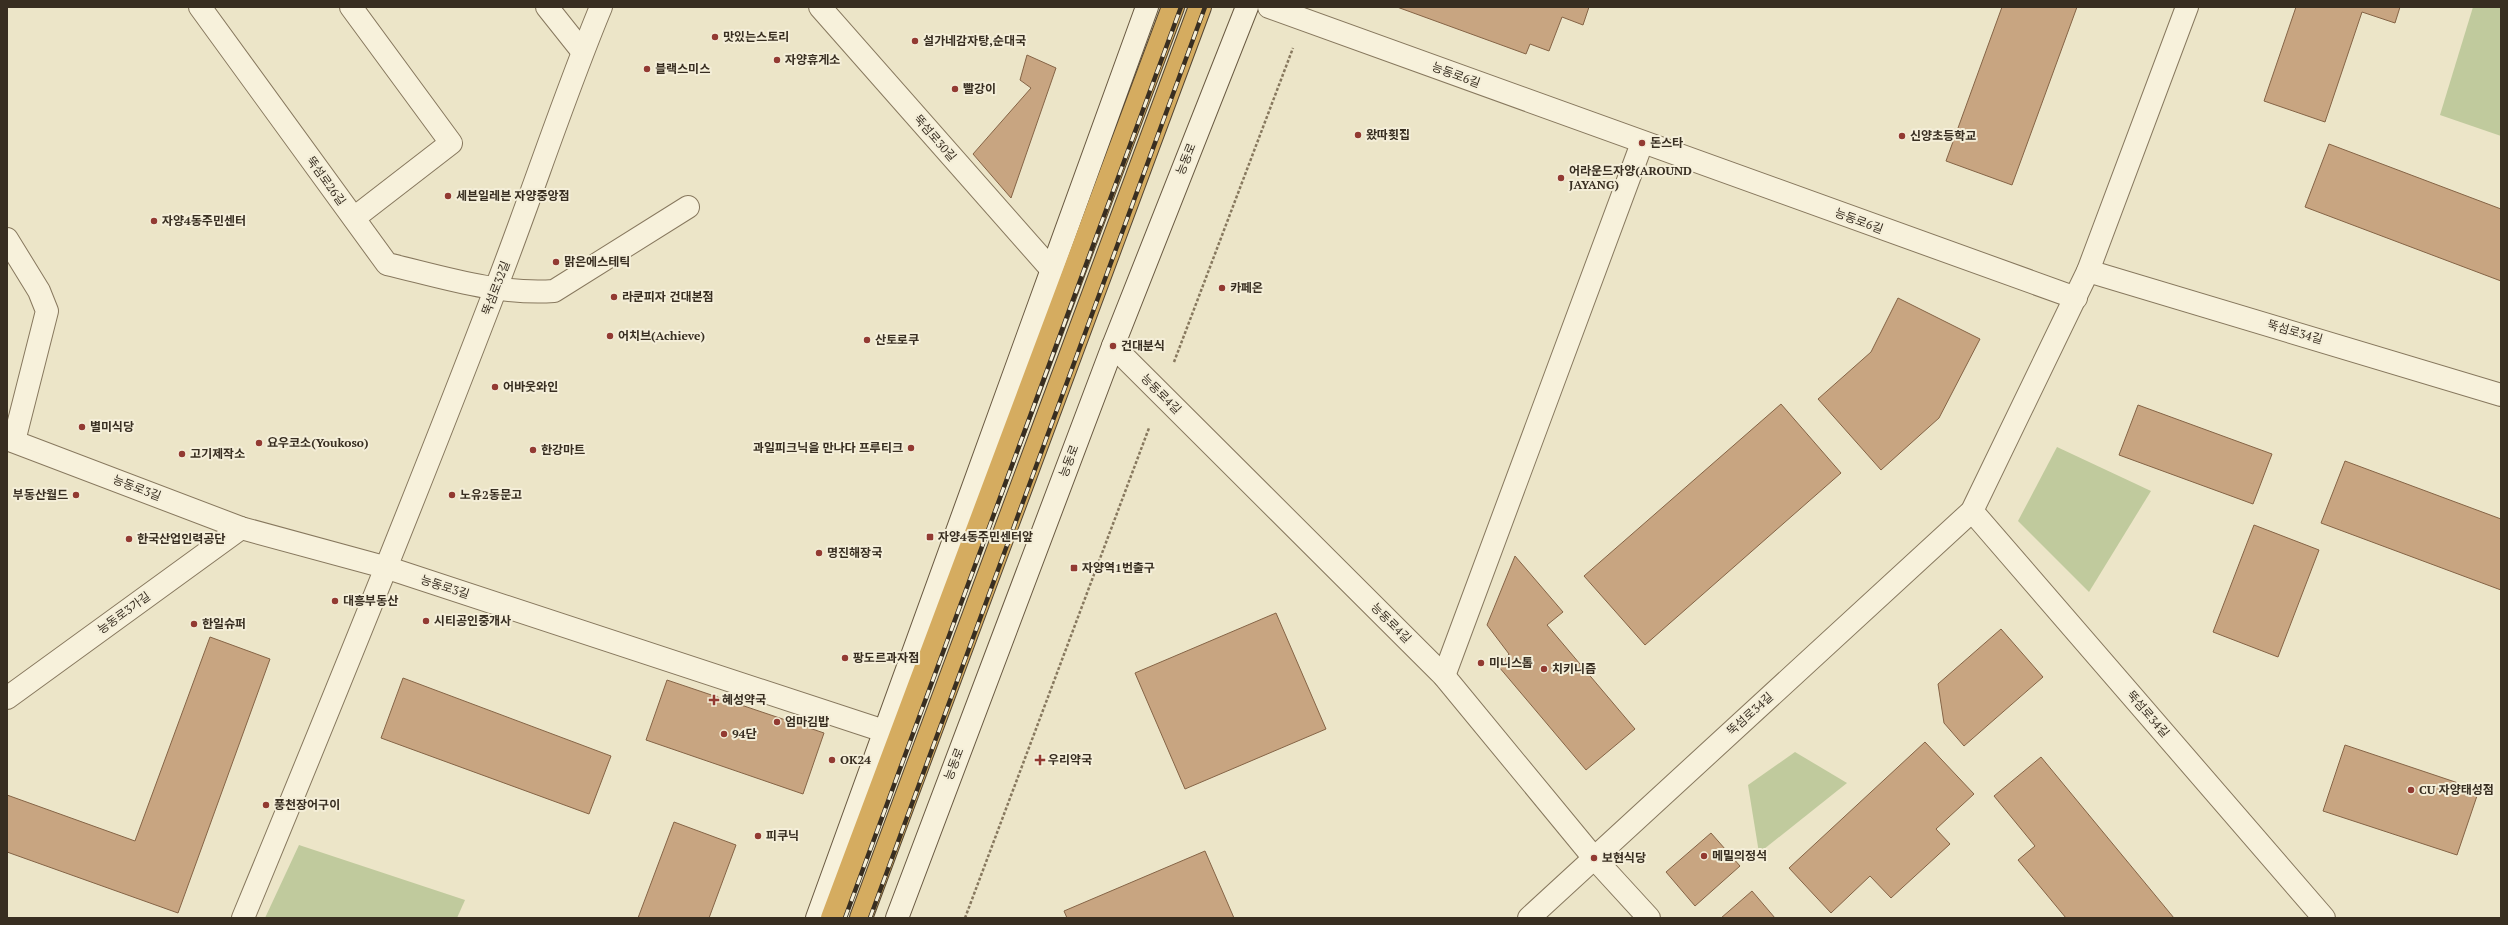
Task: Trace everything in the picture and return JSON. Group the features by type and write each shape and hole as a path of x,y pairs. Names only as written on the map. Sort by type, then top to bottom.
{"highway":[{"path":"832,918 1172,7"},
{"path":"861,918 1200,7"}],"street":[{"name":"뚝섬로26길","path":"200,7 387,264 496,289 530,293 554,291 688,207"},
{"path":"351,7 451,144 354,218"},
{"path":"547,7 582,51"},
{"name":"뚝섬로32길","path":"244,918 388,568 496,289 582,51 601,7"},
{"name":"뚝섬로30길","path":"820,7 1050,269"},
{"path":"817,918 1050,269 1147,7"},
{"name":"능동로","path":"897,918 1113,346 1247,7"},
{"name":"능동로6길","path":"1269,7 1642,143 2076,298"},
{"name":"뚝섬로34길","path":"1529,918 1972,511 2088,271 2188,7"},
{"path":"1444,676 1642,143"},
{"path":"7,239 39,291 47,311 11,440"},
{"name":"뚝섬로34길","path":"2088,271 2501,395"},
{"name":"능동로4길","path":"1113,346 1444,676 1594,858 1649,918"},
{"name":"능동로3길","path":"11,440 242,528 388,568 884,730"},
{"name":"뚝섬로34길","path":"1972,511 2324,918"},
{"name":"능동로3가길","path":"7,698 242,528"}],"path":[{"path":"965,918 1304,20"}],"green space":[{"path":"2473,7 2501,7 2501,136 2440,115"},
{"path":"2057,447 2151,491 2089,592 2018,521"},
{"path":"1795,752 1847,783 1759,853 1748,785"},
{"path":"299,845 465,900 457,918 265,918"}],"building":[{"path":"1397,7 1589,7 1583,25 1562,17 1549,51 1530,44 1526,54"},
{"path":"2002,7 2077,7 2012,185 1946,161"},
{"path":"2296,7 2400,7 2395,23 2362,12 2325,122 2264,101"},
{"path":"1027,55 1056,68 1011,198 973,154 1031,88 1020,80"},
{"path":"2329,144 2501,209 2501,281 2305,207"},
{"path":"1898,298 1980,339 1939,418 1881,470 1818,399 1871,352"},
{"path":"1781,404 1841,473 1645,645 1584,576"},
{"path":"2138,405 2272,454 2253,504 2119,455"},
{"path":"2345,461 2501,519 2501,590 2321,523"},
{"path":"2254,525 2319,550 2278,657 2213,632"},
{"path":"1515,556 1563,612 1547,625 1635,729 1586,770 1499,667 1509,654 1487,625"},
{"path":"1276,613 1326,729 1185,789 1135,673"},
{"path":"2001,629 2043,677 1964,746 1944,723 1938,684"},
{"path":"210,637 270,659 178,913 7,852 7,795 135,841"},
{"path":"403,678 611,756 589,814 381,738"},
{"path":"667,680 824,733 803,794 646,740"},
{"path":"1925,742 1974,794 1936,829 1950,844 1891,898 1870,876 1831,913 1789,868"},
{"path":"2345,745 2479,790 2457,855 2323,811"},
{"path":"2041,757 2174,918 2066,918 2018,860 2035,846 1994,796"},
{"path":"674,822 736,845 709,918 638,918"},
{"path":"1711,833 1740,866 1695,906 1666,872"},
{"path":"1205,851 1234,918 1067,918 1064,911"},
{"path":"1752,891 1775,918 1721,918"}],"railway":[{"path":"845,918 1181,7"},
{"path":"870,918 1205,7"}],"place":[{"name":"맛있는스토리","path":"715,37"},
{"name":"설가네감자탕,순대국","path":"915,41"},
{"name":"자양휴게소","path":"777,60"},
{"name":"블랙스미스","path":"647,69"},
{"name":"빨강이","path":"955,89"},
{"name":"왔따횟집","path":"1358,135"},
{"name":"신양초등학교","path":"1902,136"},
{"name":"돈스타","path":"1642,143"},
{"name":"어라운드자양(AROUND JAYANG)","path":"1561,178"},
{"name":"세븐일레븐 자양중앙점","path":"448,196"},
{"name":"자양4동주민센터","path":"154,221"},
{"name":"맑은에스테틱","path":"556,262"},
{"name":"카페온","path":"1222,288"},
{"name":"라쿤피자 건대본점","path":"614,297"},
{"name":"어치브(Achieve)","path":"610,336"},
{"name":"산토로쿠","path":"867,340"},
{"name":"건대분식","path":"1113,346"},
{"name":"어바웃와인","path":"495,387"},
{"name":"별미식당","path":"82,427"},
{"name":"요우코소(Youkoso)","path":"259,443"},
{"name":"과일피크닉을 만나다 프루티크","path":"911,448"},
{"name":"한강마트","path":"533,450"},
{"name":"고기제작소","path":"182,454"},
{"name":"부동산월드","path":"76,495"},
{"name":"노유2동문고","path":"452,495"},
{"name":"자양4동주민센터앞","path":"930,537"},
{"name":"한국산업인력공단","path":"129,539"},
{"name":"명진해장국","path":"819,553"},
{"name":"자양역1번출구","path":"1074,568"},
{"name":"대흥부동산","path":"335,601"},
{"name":"시티공인중개사","path":"426,621"},
{"name":"한일슈퍼","path":"194,624"},
{"name":"팡도르과자점","path":"845,658"},
{"name":"미니스톱","path":"1481,663"},
{"name":"치키니즘","path":"1544,669"},
{"name":"혜성약국","path":"714,700"},
{"name":"엄마김밥","path":"777,722"},
{"name":"94단","path":"724,734"},
{"name":"OK24","path":"832,760"},
{"name":"우리약국","path":"1040,760"},
{"name":"CU 자양태성점","path":"2411,790"},
{"name":"풍천장어구이","path":"266,805"},
{"name":"피쿠닉","path":"758,836"},
{"name":"메밀의정석","path":"1704,856"},
{"name":"보현식당","path":"1594,858"}]}
